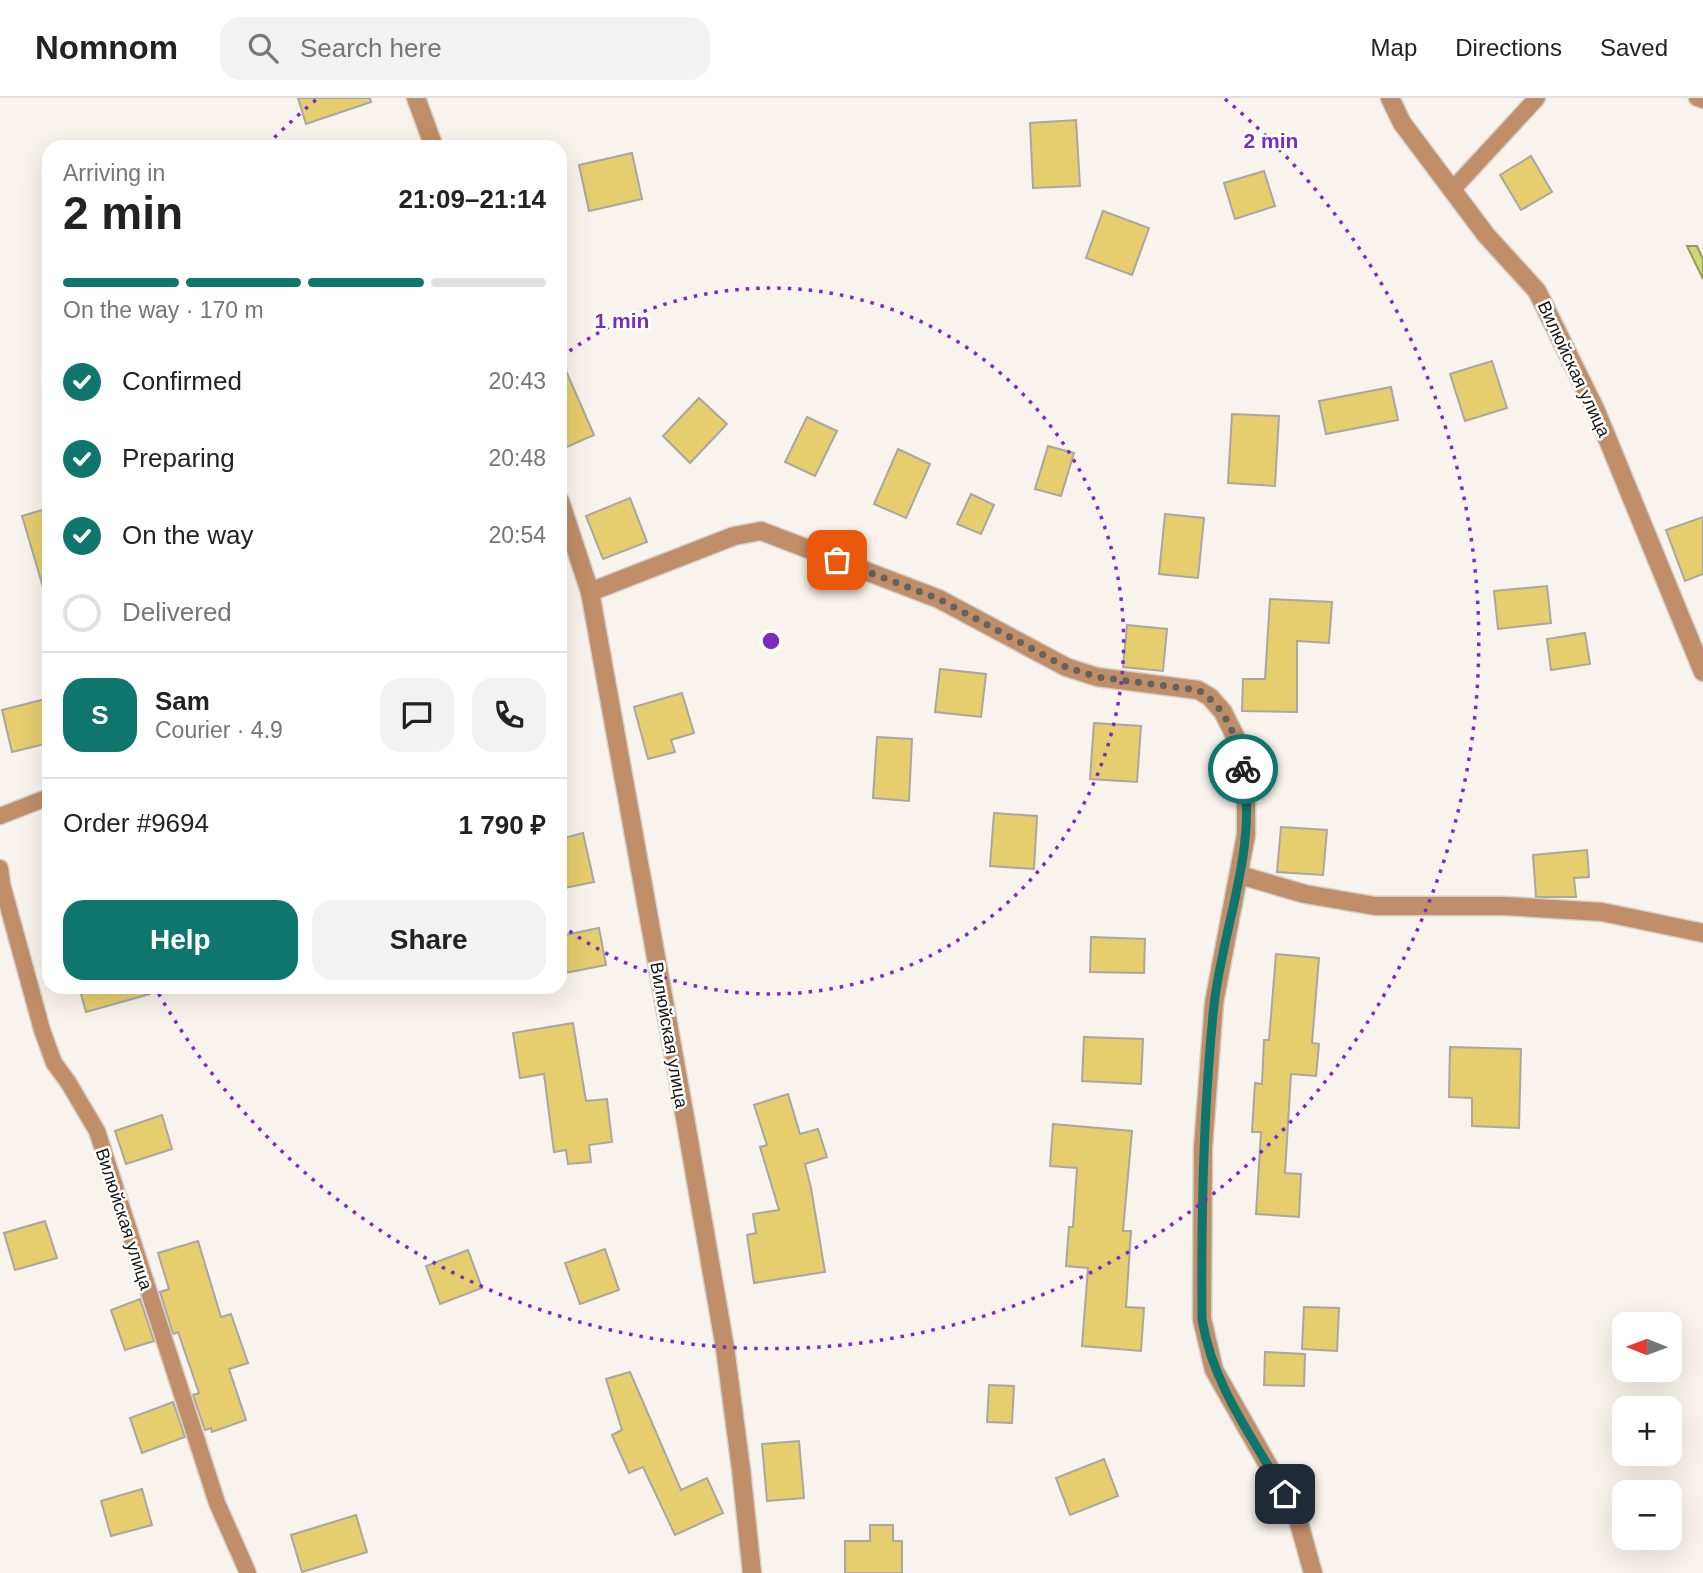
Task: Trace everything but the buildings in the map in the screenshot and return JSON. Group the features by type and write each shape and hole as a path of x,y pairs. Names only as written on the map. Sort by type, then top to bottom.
{"street":[{"path":"416,98 431,140"},
{"name":"Вилюйская улица","path":"1390,98 1402,123 1486,235 1537,291 1596,411 1703,672"},
{"name":"Вилюйская улица","path":"567,523 590,592 725,1348 752,1573"},
{"path":"590,592 734,536 761,531 939,599 1066,667 1097,677 1198,690 1210,697 1223,712 1238,742 1246,788 1247,835 1214,1003 1203,1148 1202,1319 1214,1370 1297,1516 1313,1573"},
{"path":"1240,875 1305,894 1374,906 1504,906 1602,912 1703,933"}],"lane":[{"path":"1453,189 1536,98"},
{"path":"1697,98 1703,100"},
{"path":"0,816 42,800"},
{"name":"Вилюйская улица","path":"0,868 50,1052 54,1063 97,1131 213,1491 248,1573"}],"shaded area":[{"path":"1687,246 1697,246 1703,259 1703,279"}],"way so far":[{"path":"837,560 939,599 1066,667 1097,677 1198,690 1210,697 1223,712 1238,742 1243,769"}],"route":[{"path":"1243,769 1247,835 1214,1003 1203,1148 1202,1319 1214,1370 1285,1494"}]}
